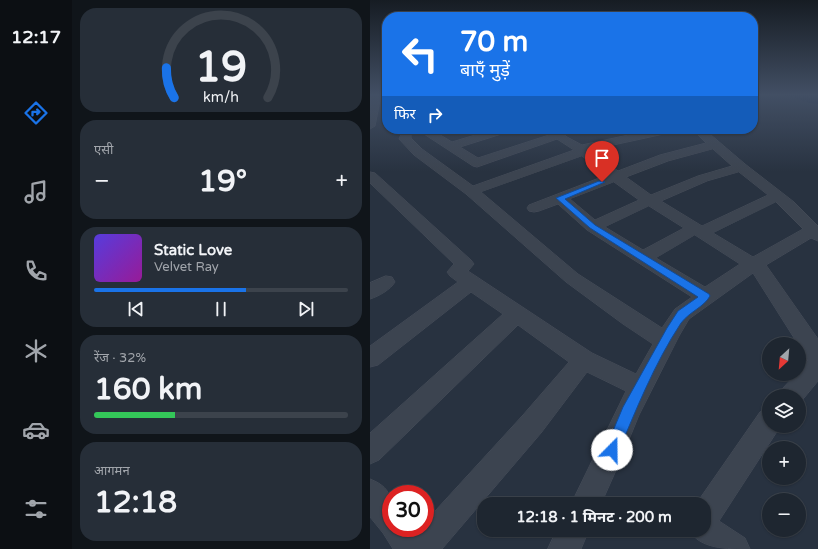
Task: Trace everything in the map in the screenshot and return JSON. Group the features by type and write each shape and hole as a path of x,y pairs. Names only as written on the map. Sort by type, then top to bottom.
{"street":[{"path":"419,134 407,142 418,152 471,191 572,278 630,319 665,341"},
{"path":"426,134 477,162 551,134"},
{"path":"450,146 490,134"},
{"path":"559,134 632,189 760,269 818,357"},
{"path":"614,134 623,139"},
{"path":"471,191 582,150 648,134"},
{"path":"589,497 640,386 682,314 705,296 754,264 816,233 777,196 703,134"},
{"path":"534,208 678,153 716,144"},
{"path":"593,226 697,180 741,167"},
{"path":"373,184 465,264 456,272 470,283 584,360 640,386"},
{"path":"643,258 699,230 777,196"},
{"path":"560,198 593,226 705,296"},
{"path":"370,292 386,282"},
{"path":"370,358 470,283"},
{"path":"370,451 516,314"},
{"path":"421,549 532,424 584,360"},
{"path":"797,389 818,365"},
{"path":"711,508 762,431"},
{"path":"370,493 382,509"},
{"path":"711,534 734,549"},
{"path":"403,537 412,549"},
{"path":"564,549 570,537"}],"route":[{"path":"602,182 560,198 593,226 705,296 682,314 670,330 628,411 612,450"}]}
